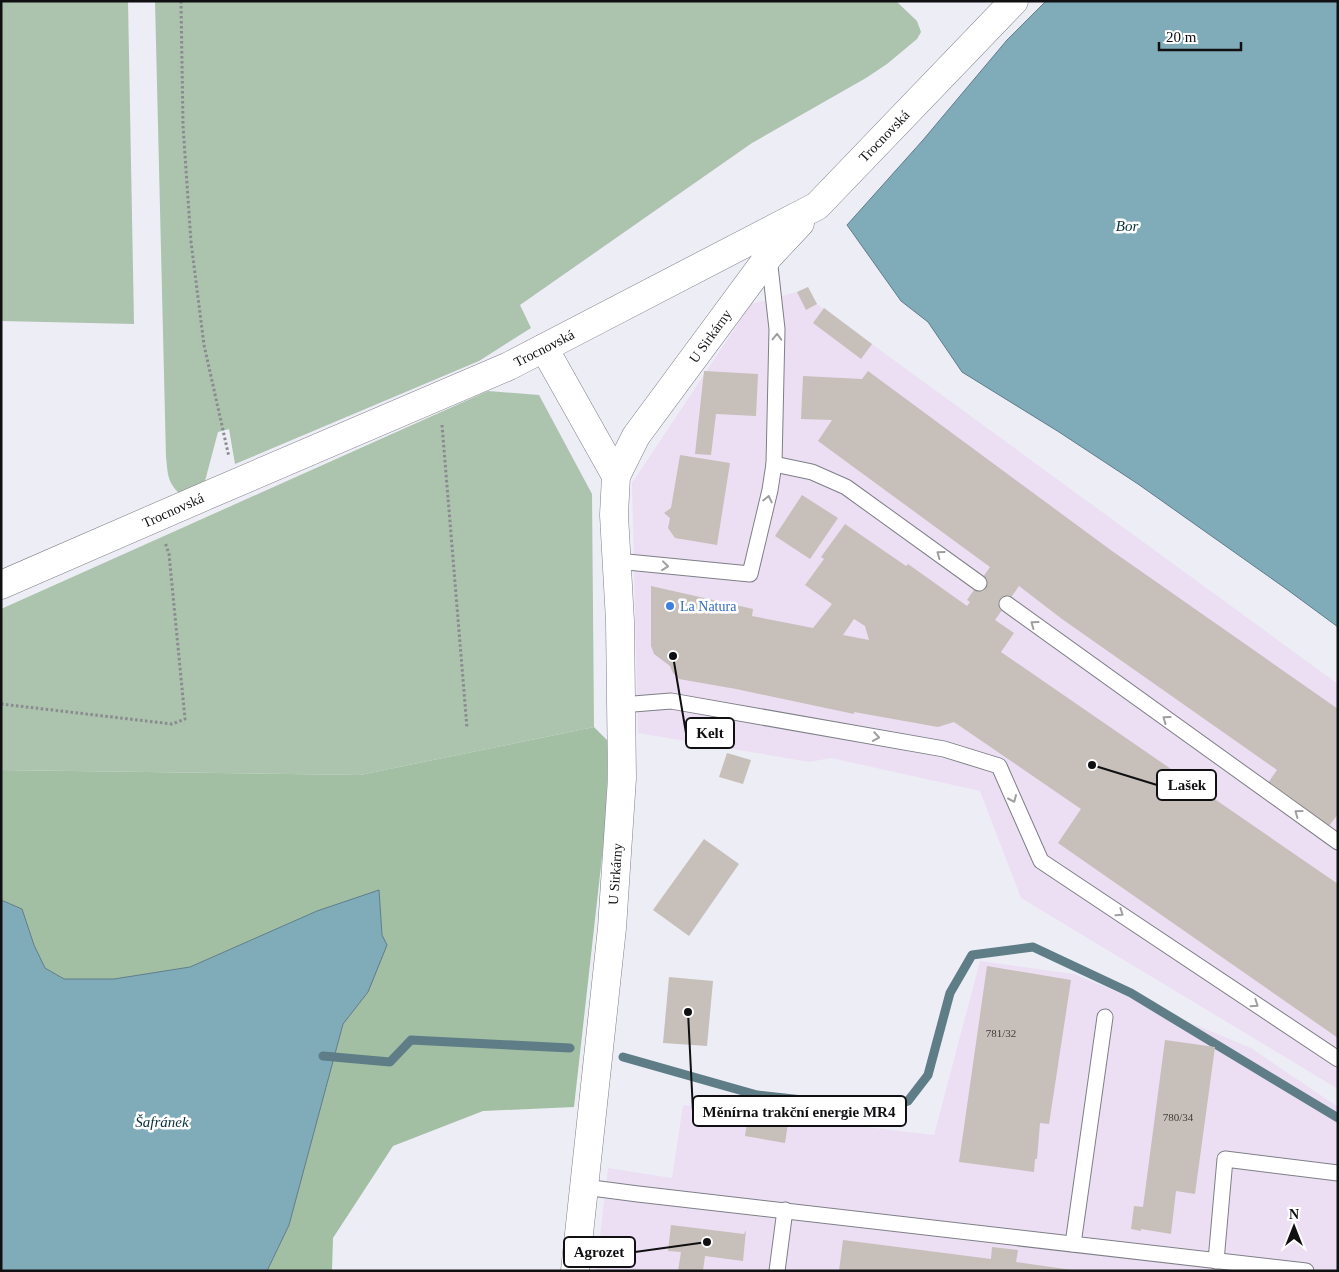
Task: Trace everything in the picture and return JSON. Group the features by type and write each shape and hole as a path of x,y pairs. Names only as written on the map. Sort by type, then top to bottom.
{"street":[{"name":"Trocnovská","path":"1,585 509,366 817,206 1014,1"},
{"name":"U Sirkárny","path":"575,1271 612,928 622,778 620,620 614,515 616,476 636,436 769,256 817,206"},
{"path":"544,348 616,476"}],"lane":[{"path":"617,561 750,574 770,490 774,464 777,329 769,256"},
{"path":"774,464 812,472 846,486 979,583"},
{"path":"1007,604 1338,842"},
{"path":"621,705 671,701 944,749 999,766 1041,861 1338,1058"},
{"path":"1073,1244 1105,1017"},
{"path":"1216,1261 1225,1159 1338,1173"},
{"path":"584,1187 1306,1271"},
{"path":"777,1271 785,1210"}],"path":[{"path":"181,1 183,126 191,242 204,345 235,483"},
{"path":"428,400 442,425 467,728"},
{"path":"1,704 172,724 185,720 169,554 157,518"}],"shaded area":[{"path":"808,287 817,304 1338,684 1338,1089 1021,898 980,791 831,758 809,762 638,733 632,483 751,304 797,292"},
{"path":"980,961 1074,974 1251,1048 1338,1107 1338,1271 596,1271 608,1168 672,1178 683,1105 934,1135"}],"green space":[{"path":"1,1 128,1 134,324 1,321"},
{"path":"155,1 896,1 917,21 921,32 917,39 887,64 752,143 520,305 531,328 479,361 235,464 229,429 218,432 205,481 180,494 170,482 166,457"},
{"path":"488,391 539,395 592,494 594,727 360,775 1,770 1,609"},
{"path":"594,727 608,741 606,821 574,1107 483,1111 393,1146 333,1238 332,1271 267,1271 289,1225 343,1023 368,992 382,935 379,891 317,911 190,967 114,979 64,979 45,968 34,945 22,909 1,900 1,770 360,775"}],"water":[{"name":"Bor","path":"1046,1 1338,1 1338,627 1138,484 962,372 928,322 901,301 847,225 923,140 1007,40"},
{"name":"Šafránek","path":"379,890 382,935 387,945 368,992 343,1024 289,1225 267,1271 1,1271 1,900 22,909 34,945 45,968 64,979 114,979 190,967 317,911"}],"building":[{"path":"808,287 817,304 806,310 797,292"},
{"path":"824,308 872,344 861,359 813,323"},
{"path":"704,371 758,374 756,416 716,414 711,455 695,454"},
{"path":"868,371 1112,551 1338,709 1338,814 1329,826 1268,783 1277,770 1062,619 1019,586 995,620 1014,633 1001,652 1338,884 1338,1038 1058,843 1081,809 954,722 938,727 854,712 854,714 679,679 673,673 670,666 654,654 651,646 651,586 753,609 752,616 813,628 832,604 805,585 824,559 821,557 845,524 906,566 908,564 967,606 970,602 967,600 990,567 818,441 832,420 801,419 803,376 862,379","holes":["854,619 865,626 869,640 843,635"]},
{"path":"680,455 730,463 717,545 675,538 668,528 670,518 664,513 671,508"},
{"path":"802,495 838,518 810,559 775,536"},
{"path":"727,753 751,760 743,784 719,777"},
{"path":"704,839 739,864 689,936 653,910"},
{"path":"987,966 1071,980 1049,1124 1040,1123 1034,1172 959,1162"},
{"path":"669,977 713,981 707,1046 663,1043"},
{"path":"1165,1040 1215,1047 1195,1194 1176,1191 1171,1234 1131,1229 1134,1206 1143,1207"},
{"path":"748,1116 788,1123 785,1143 745,1136"},
{"path":"671,1225 744,1234 746,1230 743,1261 705,1256 703,1271 678,1271 681,1252 668,1251"},
{"path":"843,1240 991,1259 992,1247 1018,1250 1016,1262 1072,1271 839,1271"}],"waterway":[{"path":"623,1057 757,1095 884,1109 908,1101 928,1075 950,993 972,955 1033,947 1131,993 1338,1118"},
{"path":"323,1056 390,1062 411,1040 570,1048"}],"place":[{"name":"La Natura","path":"670,606"},
{"name":"Kelt","path":"673,656"},
{"name":"Lašek","path":"1092,765"},
{"name":"Měnírna trakční energie MR4","path":"688,1012"},
{"name":"Agrozet","path":"707,1242"}]}
